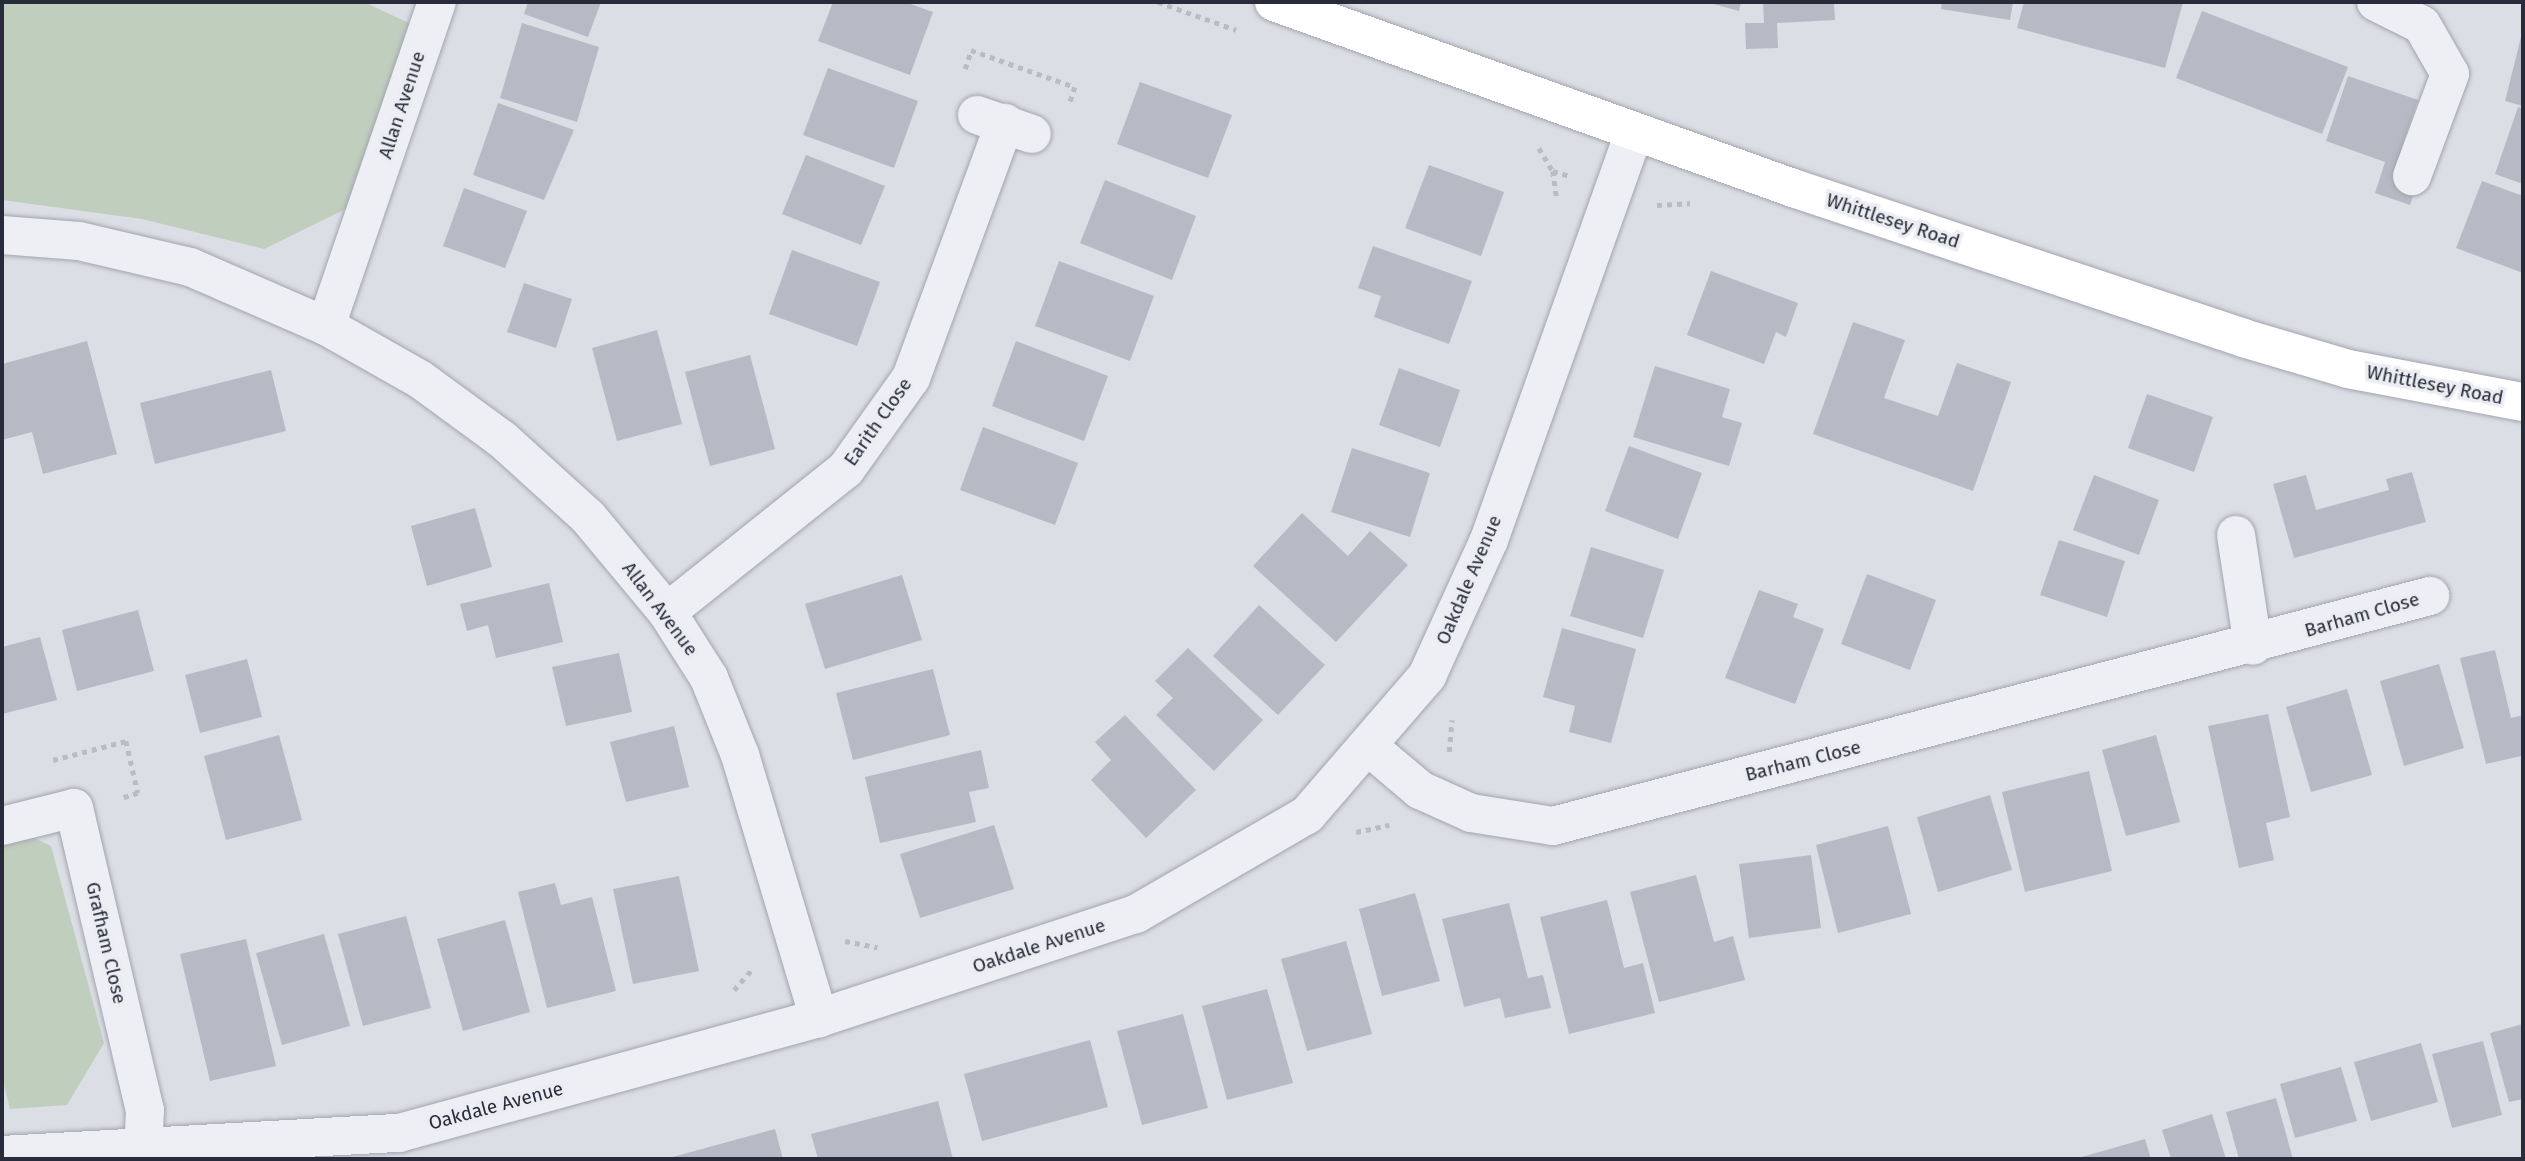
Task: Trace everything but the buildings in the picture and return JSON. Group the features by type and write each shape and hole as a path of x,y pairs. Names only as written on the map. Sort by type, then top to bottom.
{"main road":[{"name":"Whittlesey Road","path":"1273,2 1634,132 2243,338 2348,369 2523,402"}],"street":[{"name":"Allan Avenue","path":"326,326 437,2"},
{"path":"2376,2 2422,25 2450,74 2412,176"},
{"name":"Earith Close","path":"667,612 846,469 911,378 1004,124"},
{"name":"Oakdale Avenue","path":"2,1155 143,1152 399,1133 820,1018 1136,914 1307,815 1369,747 1427,676 1489,540 1634,132"},
{"name":"Allan Avenue","path":"2,235 79,241 190,267 326,326 421,380 503,440 587,517 667,612 720,704 803,954 820,1018"},
{"path":"2236,535 2253,646"},
{"name":"Barham Close","path":"1369,747 1420,790 1471,813 1553,825 2253,646 2430,596"},
{"name":"Grafham Close","path":"2,826 74,808 145,1110 143,1152"}],"path":[{"path":"1553,171 1558,209"},
{"path":"1652,214 1662,206"},
{"path":"1342,835 1396,824 1453,747 1452,706"},
{"path":"750,969 851,939 888,951"},
{"path":"727,998 750,969 752,956"}],"green space":[{"path":"2,2 364,2 415,26 356,204 264,249 142,219 2,200"},
{"path":"19,831 51,846 104,1043 67,1105 10,1109 2,1077 2,835"}]}
